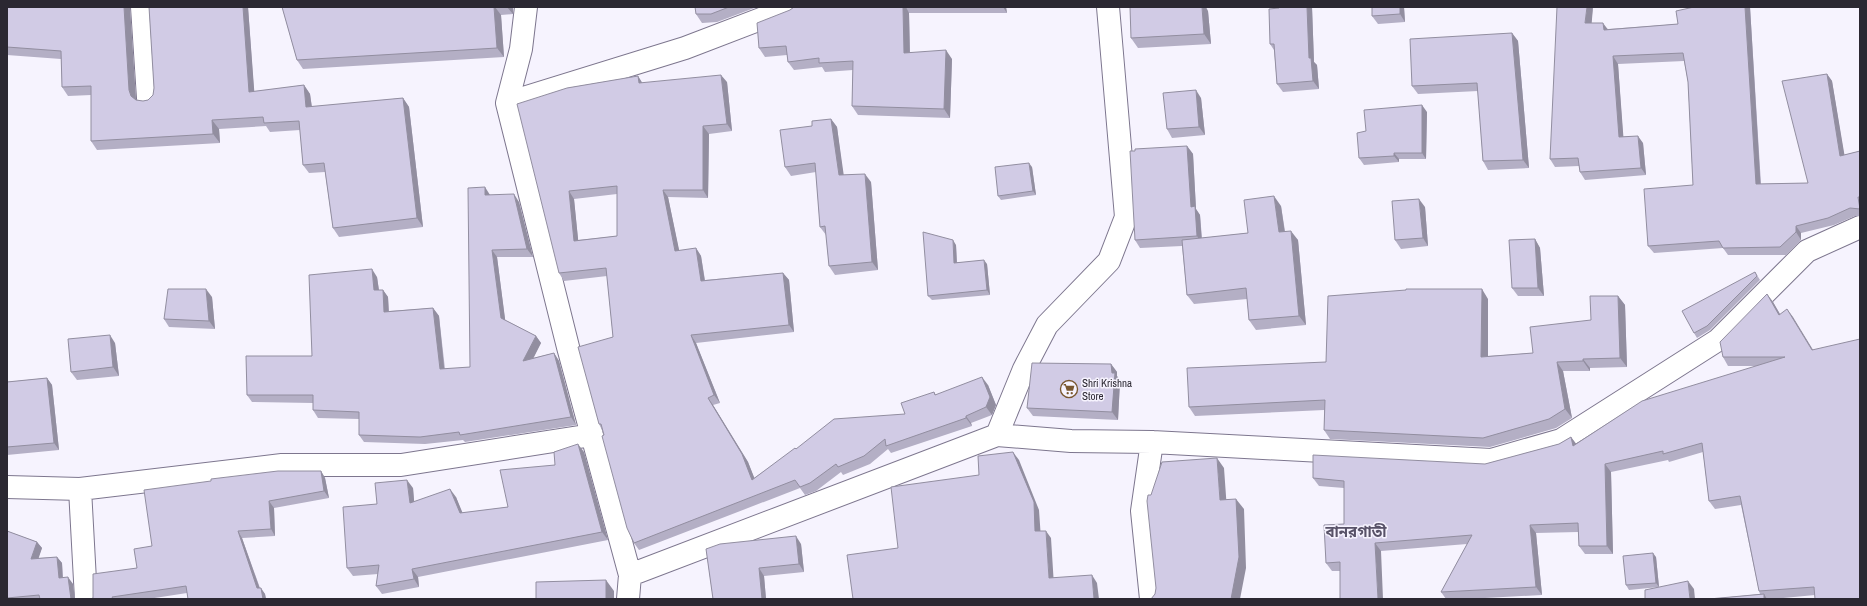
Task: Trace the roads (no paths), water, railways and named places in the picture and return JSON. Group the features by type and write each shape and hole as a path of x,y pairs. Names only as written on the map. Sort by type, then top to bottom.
{"street":[{"path":"142,7 148,98"},
{"path":"526,7 521,49 507,103 568,347 630,575 628,599"},
{"path":"507,103 685,48 792,7"},
{"path":"997,435 1024,369 1047,325 1108,261 1126,217 1108,7"},
{"path":"630,575 997,435 1071,442 1152,442 1492,460 1561,440 1718,340 1807,251 1860,227"},
{"path":"7,487 80,489 282,465 401,465 592,435"},
{"path":"1151,599 1142,511 1152,442"},
{"path":"80,489 86,599"}],"place":[{"name":"Shri Krishna Store","path":"1069,389"}],"district":[{"name":"বানরগাতী","path":"1356,531"}]}
